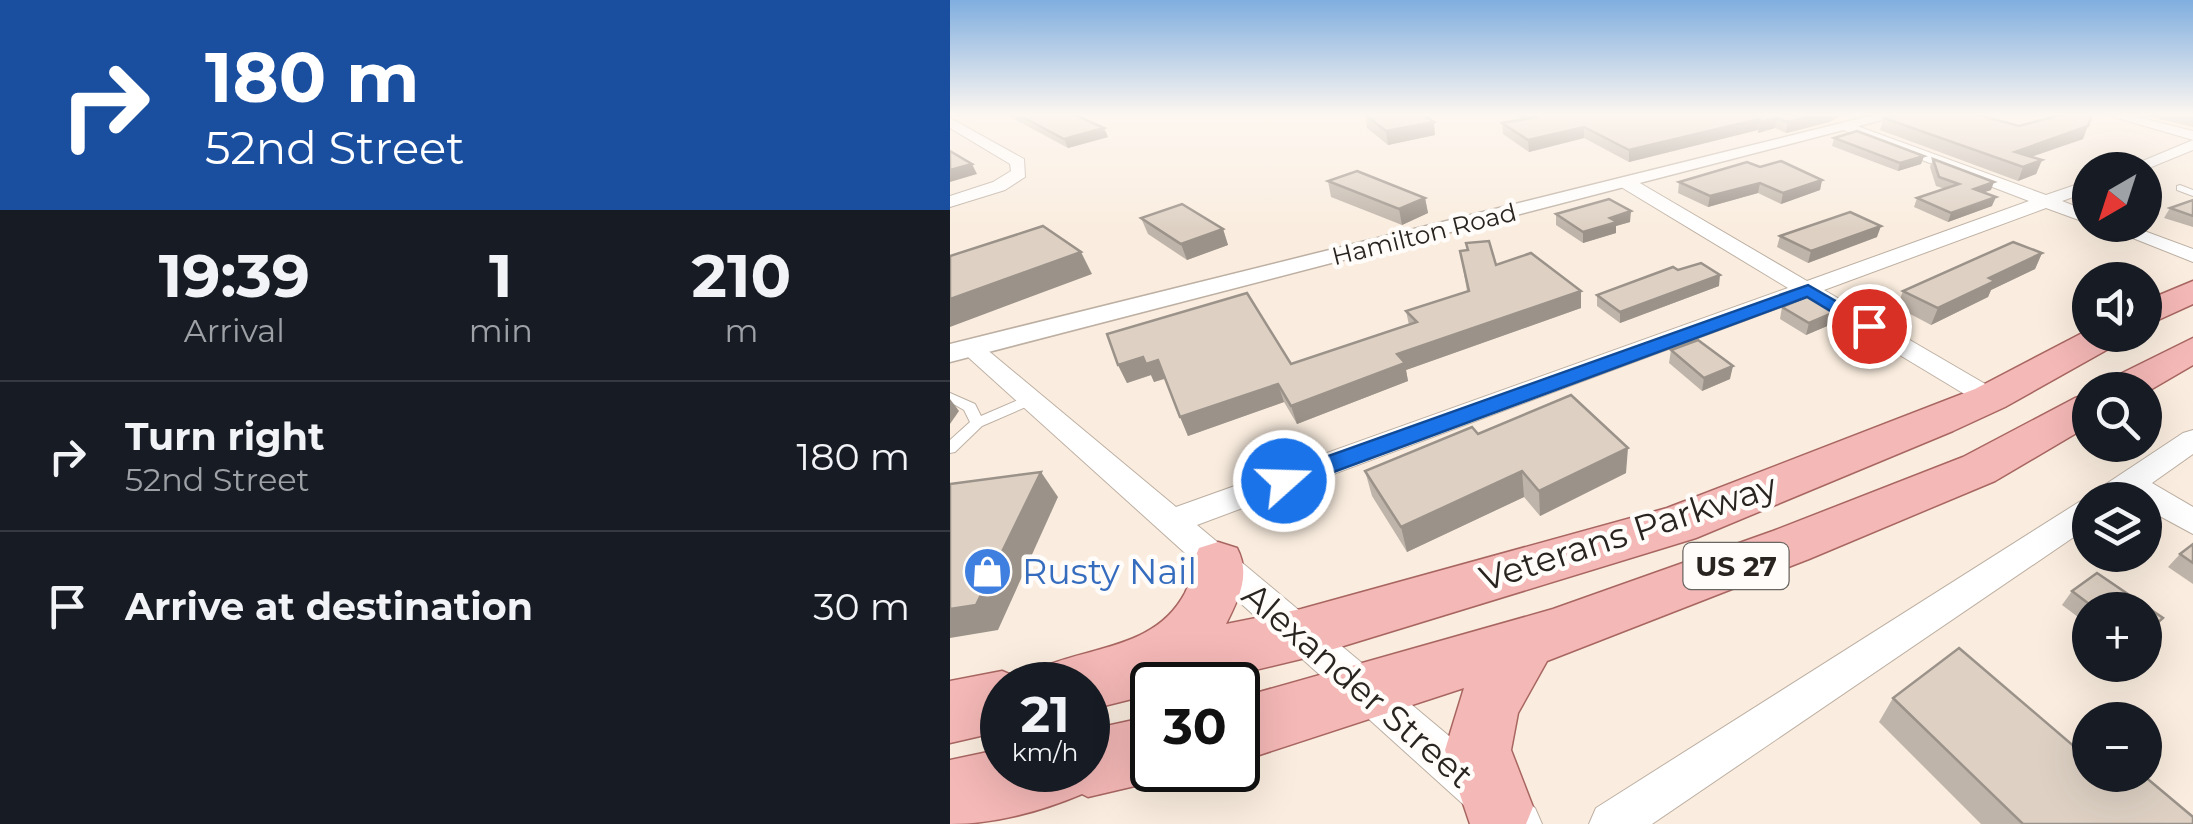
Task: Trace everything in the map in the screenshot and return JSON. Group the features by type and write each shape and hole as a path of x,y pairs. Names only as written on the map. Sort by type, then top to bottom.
{"main road":[{"path":"2162,306 2193,291"},
{"path":"2152,372 2193,349"},
{"name":"Veterans Parkway","path":"1169,662 1301,634 1678,524 1990,398 2075,352"},
{"name":"Veterans Parkway","path":"1260,723 1527,642 1792,545 1979,469 2072,417"},
{"path":"1146,662 1171,649 1203,614 1217,589 1218,563"},
{"path":"1509,815 1478,750 1488,706 1527,642"},
{"path":"950,712 980,706"},
{"path":"950,794 980,787"}],"street":[{"path":"950,202 999,186 1019,173 1018,162 1002,152"},
{"name":"Hamilton Road","path":"960,350 1743,152"},
{"path":"1916,152 2072,211"},
{"path":"1627,182 1990,398"},
{"path":"1171,522 2072,192"},
{"path":"2156,242 2193,256"},
{"name":"Alexander Street","path":"960,350 1030,400 1509,815"},
{"path":"2132,482 2193,440"},
{"path":"2162,510 2193,522"},
{"path":"1612,824 2072,522"}],"lane":[{"path":"2180,188 2193,192"},
{"path":"950,398 970,407 977,423"},
{"path":"950,448 977,423 1030,400"}],"building":[{"path":"950,152 972,164 950,170"},
{"path":"1872,152 1924,156 1900,163"},
{"path":"1982,152 2017,152 2042,160 2023,167"},
{"path":"1933,159 1994,182 1974,189 1996,197 1951,213 1917,198 1959,184 1939,177"},
{"path":"1781,161 1822,180 1783,193 1760,183 1710,196 1679,182 1747,162 1760,167"},
{"path":"1357,171 1425,198 1399,209 1328,181"},
{"path":"1609,199 1631,211 1610,218 1617,222 1583,232 1556,214"},
{"path":"2193,200 2193,216 2170,208"},
{"path":"1182,204 1223,229 1181,244 1141,218"},
{"path":"1850,212 1881,226 1811,251 1780,236"},
{"path":"1043,226 1081,252 950,299 950,256"},
{"path":"1489,241 1496,265 1531,253 1581,291 1397,354 1405,363 1291,406 1278,384 1180,417 1158,360 1146,364 1143,357 1118,365 1107,334 1247,293 1291,364 1417,322 1406,311 1469,291 1460,251 1468,250 1466,243"},
{"path":"2013,242 2042,253 1938,308 1903,291"},
{"path":"1701,263 1720,275 1620,312 1597,295 1673,267 1678,270"},
{"path":"1808,296 1835,312 1809,323 1782,307"},
{"path":"1698,340 1733,366 1704,378 1671,350"},
{"path":"1571,395 1628,448 1539,491 1522,471 1401,527 1365,471 1472,427 1478,434"},
{"path":"1041,472 976,605 950,609 950,484"},
{"path":"2193,544 2193,563 2180,554"},
{"path":"2097,573 2125,592 2073,592"},
{"path":"1959,648 2072,745 2072,792 2162,791 2193,817 2193,824 2023,824 1893,698"}],"place":[{"name":"Rusty Nail","path":"987,571"}],"route":[{"path":"1284,481 1808,290 1869,326"}]}
